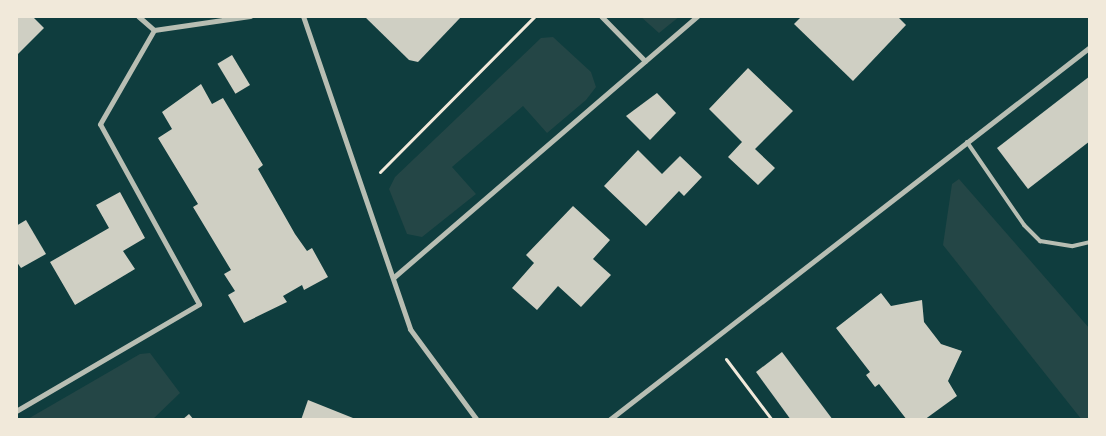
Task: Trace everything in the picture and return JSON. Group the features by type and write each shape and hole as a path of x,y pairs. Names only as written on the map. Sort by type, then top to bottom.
{"street":[{"path":"138,16 154,30 250,16"},
{"path":"304,16 394,277 410,329 476,420"},
{"path":"601,16 645,61"},
{"path":"394,277 697,16"},
{"path":"16,411 199,304 100,124 154,30"},
{"path":"609,420 1090,47"}],"lane":[{"path":"967,142 1024,225 1040,241 1072,246 1090,242"}],"path":[{"path":"363,188 535,16"},
{"path":"712,340 772,420"}],"shaded area":[{"path":"640,16 680,16 659,33"},
{"path":"553,37 591,72 596,87 586,100 547,133 523,106 452,167 476,194 422,237 407,234 389,189 395,177 541,38"},
{"path":"959,179 1090,329 1090,420 1082,420 943,245 952,184"},
{"path":"150,353 180,393 152,420 26,420 140,354"}],"building":[{"path":"16,16 32,16 44,28 16,56"},
{"path":"364,16 458,16 460,18 418,62 409,60"},
{"path":"802,16 897,16 906,25 853,81 794,24"},
{"path":"232,55 250,85 235,94 217,64"},
{"path":"748,68 793,111 755,149 775,168 758,185 728,157 742,142 709,109"},
{"path":"1090,76 1090,141 1028,189 997,148"},
{"path":"201,84 212,104 223,98 263,165 258,169 295,234 307,251 312,248 328,277 304,290 302,285 283,296 287,302 244,323 228,295 235,291 224,274 231,270 193,207 198,204 158,138 172,129 162,112"},
{"path":"657,93 676,113 650,140 626,116"},
{"path":"638,150 662,174 680,156 702,177 684,196 679,191 646,226 604,186"},
{"path":"120,192 145,238 123,251 135,269 75,305 50,262 109,228 96,205"},
{"path":"573,206 610,240 593,259 611,275 581,307 558,286 537,310 512,288 534,263 526,255"},
{"path":"26,220 46,254 21,268 16,261 16,226"},
{"path":"881,293 891,306 922,300 924,322 941,344 962,351 948,381 957,396 924,420 907,420 879,384 875,387 866,375 870,372 836,328"},
{"path":"782,352 833,420 791,420 756,372"},
{"path":"308,400 358,420 301,420"},
{"path":"189,414 194,420 182,420"}]}
